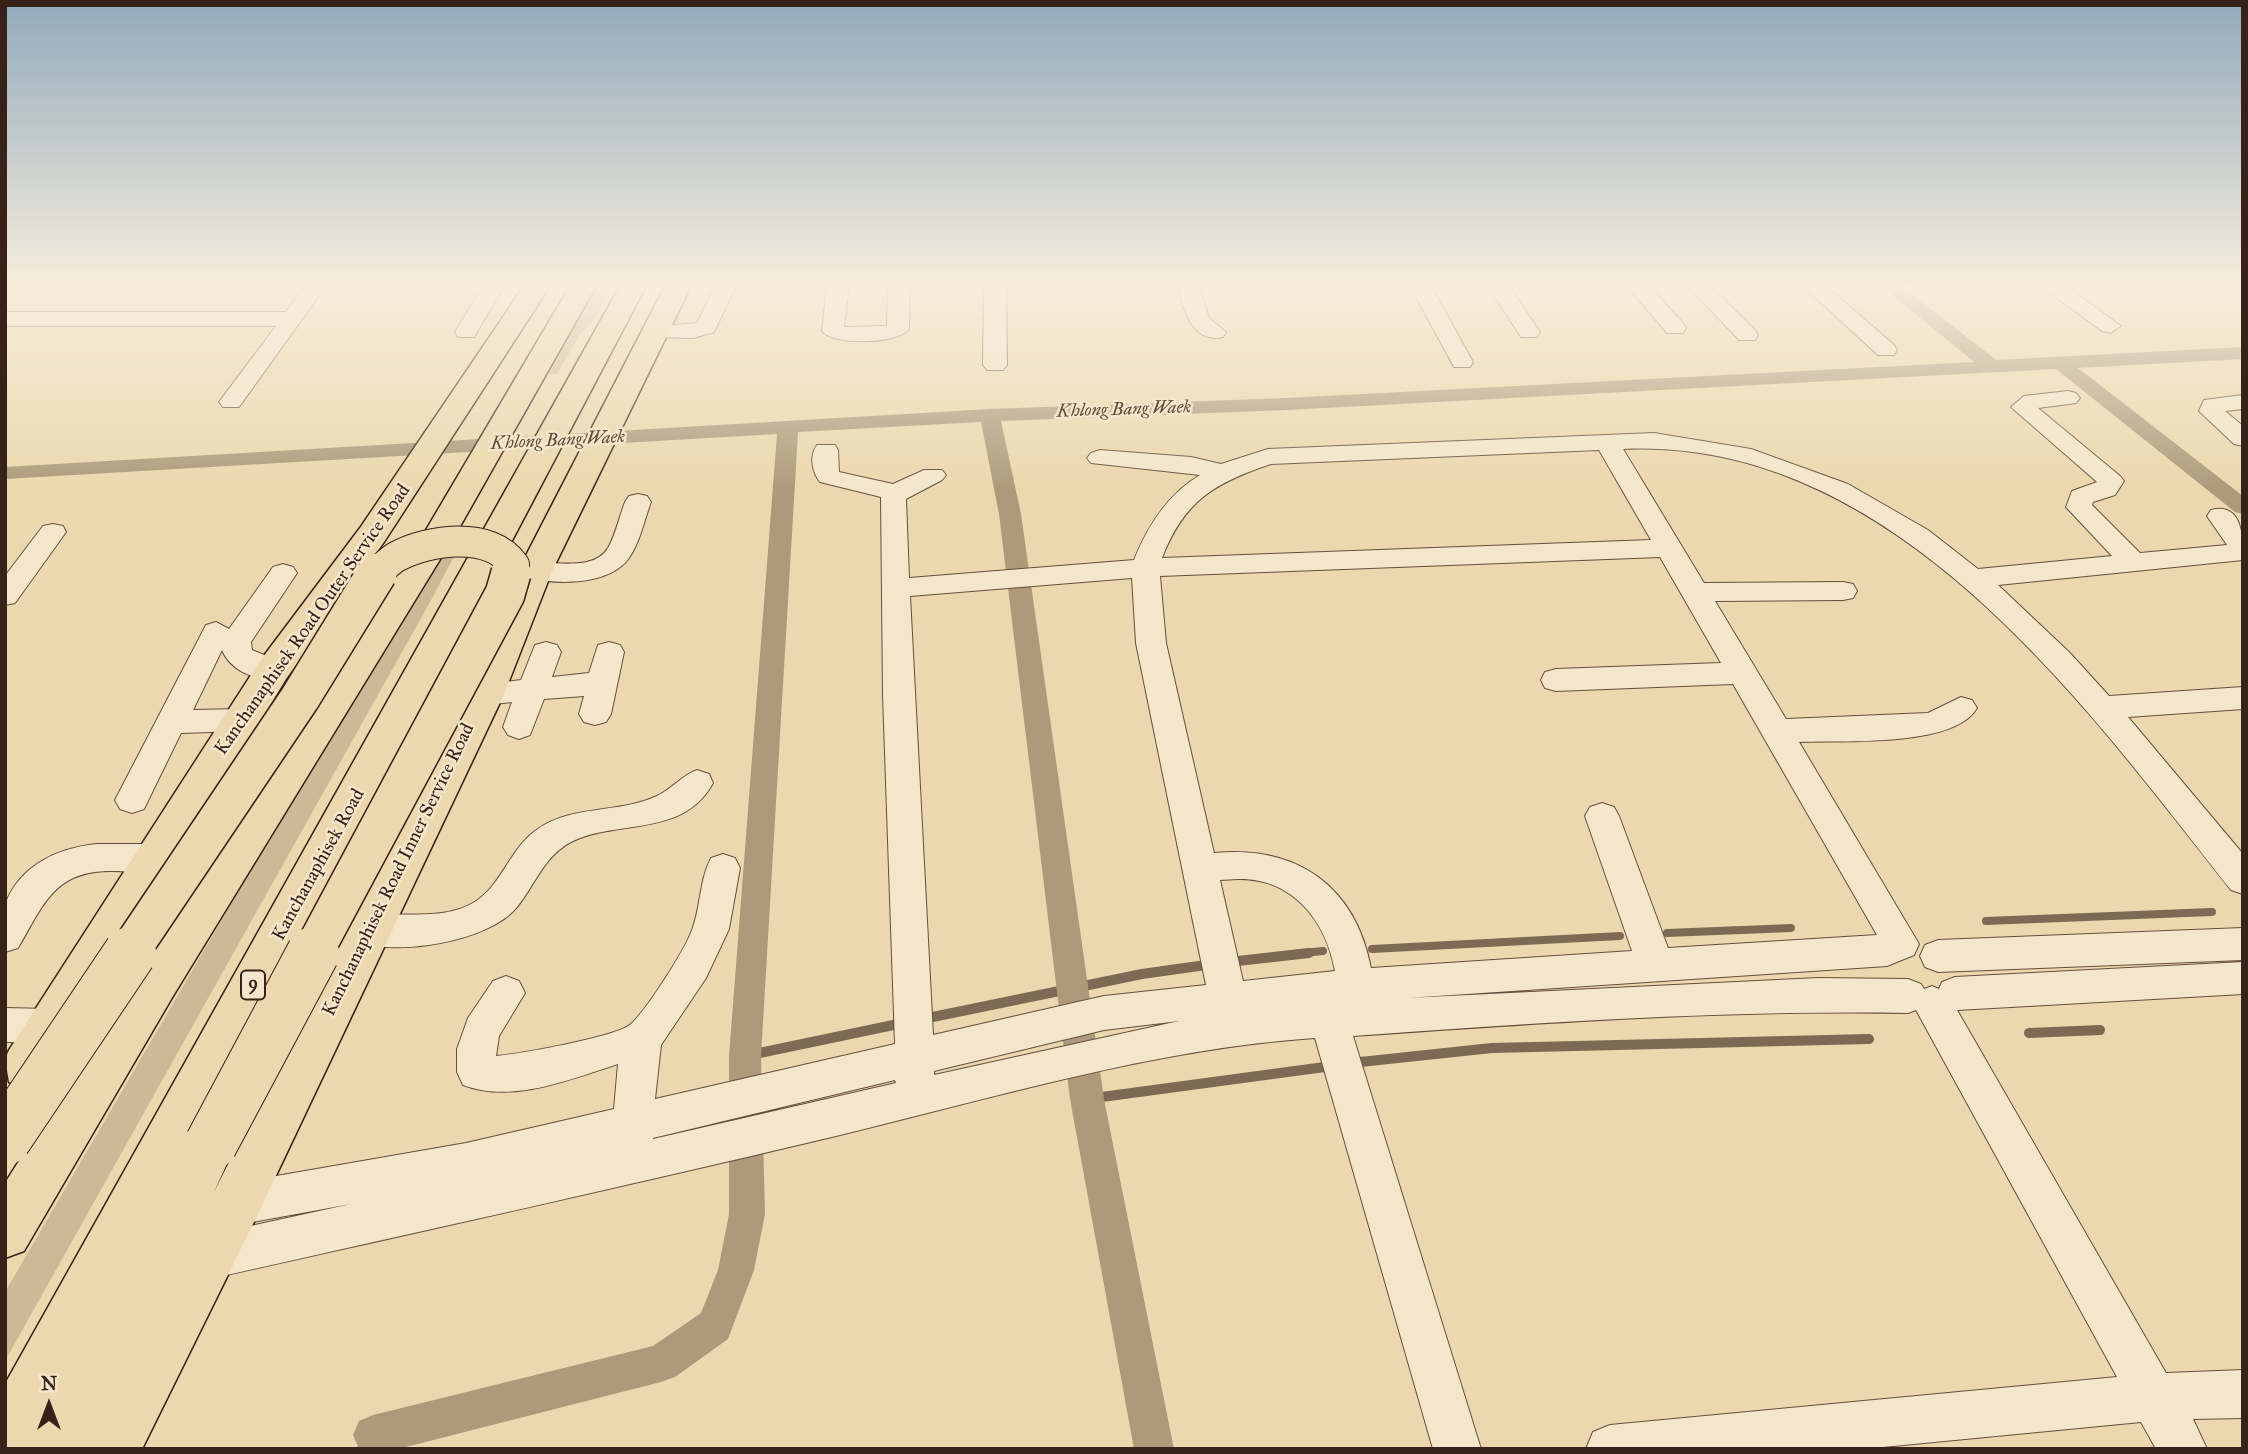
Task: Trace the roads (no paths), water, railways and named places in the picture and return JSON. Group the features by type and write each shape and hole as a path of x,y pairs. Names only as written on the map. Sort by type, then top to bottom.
{"main road":[{"name":"Kanchanaphisek Road Outer Service Road","path":"5,1099 153,858 273,670 372,535 493,354"},
{"path":"5,1232 164,970 442,530 546,354"},
{"name":"Kanchanaphisek Road","path":"5,1443 597,354"},
{"name":"Kanchanaphisek Road Inner Service Road","path":"111,1449 236,1205 370,931 485,694 534,571 645,354"},
{"path":"5,1139 300,698 373,577 396,557 431,545 467,541 505,552 514,565 505,594 211,1144 62,1449"}],"street":[{"path":"231,402 268,354"},
{"path":"995,354 995,365"},
{"path":"1457,354 1462,362"},
{"path":"2068,398 2032,401 2023,408 2110,481 2106,489 2081,497 2079,507 2135,564"},
{"path":"2243,402 2212,405 2211,411 2243,439"},
{"path":"1607,442 1777,732 1894,947"},
{"path":"1220,968 1151,643 1145,568 1158,534 1188,493 1222,471 1268,457 1607,442 1691,443 1741,452 1854,496 1948,555 1976,578 2060,660 2243,880"},
{"path":"826,450 826,473 829,477 896,493"},
{"path":"1100,458 1171,462 1222,471"},
{"path":"915,1098 894,588 893,499 896,493 933,475"},
{"path":"534,571 581,571 608,564 617,555 638,502"},
{"path":"1976,578 2237,553 2242,546 2240,540 2220,516"},
{"path":"5,596 53,532"},
{"path":"894,588 1145,568 1669,548"},
{"path":"273,670 242,660 236,652 236,641 283,573"},
{"path":"1695,592 1843,591"},
{"path":"132,800 216,632"},
{"path":"519,727 546,652"},
{"path":"595,714 609,652"},
{"path":"1556,680 1742,673"},
{"path":"485,694 602,683"},
{"path":"2102,708 2243,698"},
{"path":"1777,732 1929,724 1944,719 1961,708"},
{"path":"171,722 242,720"},
{"path":"370,931 427,929 486,914 503,897 528,858 557,834 580,824 641,814 676,802 687,797 697,783"},
{"path":"1602,816 1656,966"},
{"path":"5,937 42,879 58,866 81,859 153,858"},
{"path":"1200,869 1257,866 1274,869 1309,890 1329,908 1344,933 1335,997 1353,1108 1457,1449"},
{"path":"632,1144 636,1072 642,1040 693,967 711,929 723,868"},
{"path":"209,1257 632,1144 787,1107 915,1098 1101,1054 1251,1025 1335,997 1913,944 1938,956 1951,968 1957,982 1932,998"},
{"path":"1938,956 2243,944"},
{"path":"1894,947 1882,960 1884,972 1893,985 1932,998 2151,1397 2183,1449"},
{"path":"787,1107 914,1032 1033,1029 1104,1013 1220,968 1335,997 1932,998 2243,978"},
{"path":"506,993 476,1038 474,1054 477,1072 491,1076 516,1072 642,1040"},
{"path":"5,1025 50,1026"},
{"path":"236,1205 466,1163 632,1144"},
{"path":"1610,1449 2151,1397 2243,1394"}],"waterway":[{"path":"1976,354 1990,365"},
{"name":"Khlong Bang Waek","path":"2060,363 2227,354"},
{"name":"Khlong Bang Waek","path":"990,415 1287,404 2060,363"},
{"path":"2060,363 2243,507"},
{"name":"Khlong Bang Waek","path":"5,473 990,415"},
{"path":"990,415 1010,514 1087,1099 1154,1449"},
{"path":"373,1435 661,1363 715,1326 736,1270 747,1214 745,1056 788,427"},
{"path":"1986,921 2212,912"},
{"path":"1667,933 1791,928"},
{"path":"1372,949 1620,936"},
{"path":"1294,954 1323,951"},
{"path":"1229,962 1309,953"},
{"path":"923,1019 1142,974 1213,964"},
{"path":"745,1056 903,1023"},
{"path":"2029,1033 2100,1030"},
{"path":"1351,1063 1492,1048 1869,1039"},
{"path":"1087,1099 1332,1066"}]}
